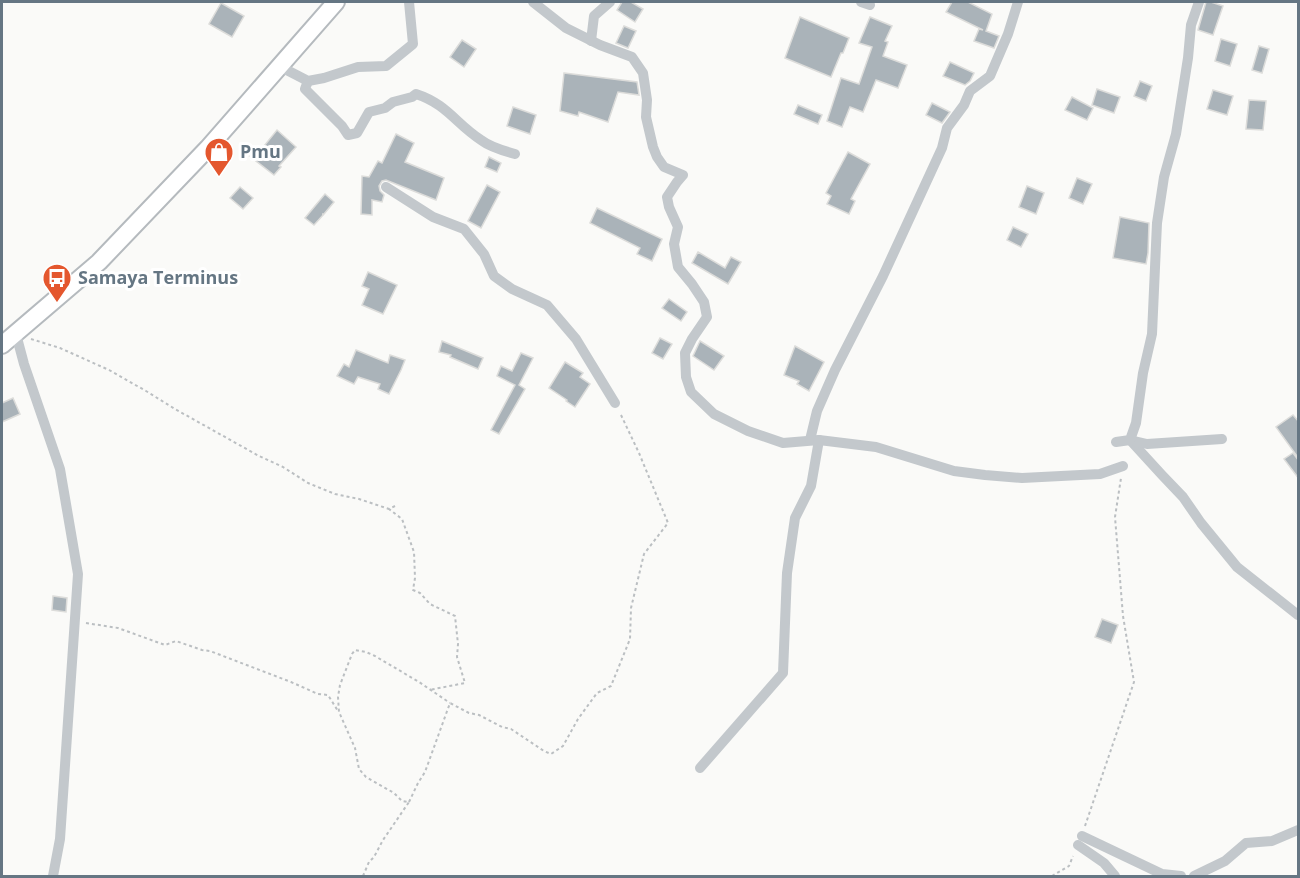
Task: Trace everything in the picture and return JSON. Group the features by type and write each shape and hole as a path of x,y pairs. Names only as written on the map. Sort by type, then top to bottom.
{"main road":[{"path":"2,345 99,262 208,148 336,2"}],"street":[{"path":"279,66 308,81 358,67 386,66 413,44 409,2"},
{"path":"533,2 566,28 591,41 632,57 643,73 647,100 646,117 653,147 664,167 683,176 667,197 678,227 675,244 678,267 704,302 707,317 685,353 686,377 691,392 714,414 748,431 783,443 814,440 876,447 954,471 1012,478 1051,477 1100,474 1123,466"},
{"path":"591,41 594,16 610,2"},
{"path":"700,768 783,673 787,573 795,518 811,486 817,411 942,148 947,128 964,105 970,91 990,76 1008,34 1018,2"},
{"path":"1130,440 1137,423 1143,373 1152,334 1157,223 1164,177 1176,134 1191,25 1198,2"},
{"path":"308,81 305,89 348,135 357,133 369,112 385,108 393,102 416,94 445,108 481,141 516,154"},
{"path":"386,187 433,217 464,229 484,254 494,276 512,289 547,305 576,339 615,403"},
{"path":"16,334 60,469 78,574 60,839 53,876"},
{"path":"1116,442 1130,440 1147,444 1222,439"},
{"path":"1130,440 1183,496 1201,523 1237,567 1299,615"},
{"path":"1194,876 1225,861 1246,843 1272,841 1299,830"},
{"path":"1080,841 1115,876"},
{"path":"1080,841 1162,874 1181,876"}],"path":[{"path":"16,334 60,348 109,370 175,410 283,467 308,483 335,494 389,509 402,519 414,552 413,590 420,593 430,604 455,616 457,657 465,683 429,690"},
{"path":"339,712 340,685 355,650 366,652 469,713 511,729 544,751 551,754 563,746 597,693 611,686 630,639 631,608 644,554 668,523 615,403"},
{"path":"1052,876 1069,866 1080,841 1134,682 1124,616 1115,517 1123,466"},
{"path":"389,509 395,506"},
{"path":"75,622 118,628 165,645 176,641 228,657 318,694 328,695 356,748 360,769 366,777 394,793 402,801 409,802"},
{"path":"363,876 369,862 409,802 425,772 450,703"}],"building":[{"path":"622,2 631,2 643,9 635,22 617,10"},
{"path":"952,2 968,2 992,14 986,31 999,36 994,48 974,41 979,29 983,30 946,12"},
{"path":"1206,2 1223,6 1213,35 1198,30"},
{"path":"221,3 244,16 232,37 209,24"},
{"path":"800,17 849,38 831,77 785,58"},
{"path":"870,17 892,26 885,41 888,42 883,56 907,65 898,88 876,80 863,112 850,107 842,127 827,121 841,78 859,84 872,47 859,43"},
{"path":"624,26 636,31 628,48 616,43"},
{"path":"1221,39 1237,44 1230,66 1215,61"},
{"path":"462,40 476,49 464,67 450,57"},
{"path":"1259,46 1269,49 1262,73 1252,70"},
{"path":"950,62 974,73 970,81 965,85 943,76"},
{"path":"564,73 637,82 639,95 618,92 608,122 579,112 578,116 560,111"},
{"path":"1140,81 1152,86 1146,101 1134,96"},
{"path":"1097,89 1120,97 1114,113 1092,105"},
{"path":"1213,90 1233,96 1227,115 1207,109"},
{"path":"1072,97 1093,108 1087,120 1065,110"},
{"path":"1249,100 1266,101 1263,130 1246,129"},
{"path":"932,103 950,112 942,123 926,115"},
{"path":"798,105 822,115 818,124 794,114"},
{"path":"513,107 536,115 530,134 507,126"},
{"path":"277,130 296,147 274,175 247,154 254,146 260,151"},
{"path":"396,134 414,143 405,162 444,178 436,200 386,180 382,181 379,186 384,195 382,202 372,200 372,215 361,214 362,176 369,177 378,161 382,163"},
{"path":"848,152 870,164 851,199 855,201 849,214 827,204 831,196 826,193"},
{"path":"489,157 501,163 497,172 485,167"},
{"path":"1077,178 1092,184 1083,204 1069,198"},
{"path":"487,185 500,192 481,228 468,221"},
{"path":"1027,186 1044,193 1036,214 1019,207"},
{"path":"240,187 253,198 243,209 230,198"},
{"path":"325,194 334,202 314,225 305,218"},
{"path":"597,208 662,239 652,261 637,254 640,248 590,223"},
{"path":"1120,217 1149,223 1146,264 1113,258"},
{"path":"1013,227 1028,234 1021,247 1007,240"},
{"path":"698,252 725,268 731,257 741,262 728,284 692,263"},
{"path":"368,272 397,285 383,314 362,305 369,289 362,286"},
{"path":"669,299 687,312 681,321 662,308"},
{"path":"660,338 672,344 663,359 652,353"},
{"path":"442,341 483,358 478,369 450,357 451,355 439,352"},
{"path":"700,341 724,356 714,370 693,356"},
{"path":"795,346 824,362 809,391 797,384 799,381 784,375"},
{"path":"356,350 388,363 390,355 405,360 389,394 378,389 380,384 358,377 354,384 337,376 344,364 349,367"},
{"path":"521,353 533,358 519,385 525,389 499,434 491,430 515,385 497,376 501,366 512,371"},
{"path":"565,362 583,373 580,377 590,384 575,407 549,388"},
{"path":"13,398 20,414 2,422 2,403"},
{"path":"1293,415 1299,422 1299,459 1276,427"},
{"path":"1293,453 1299,461 1299,479 1284,459"},
{"path":"53,596 67,598 66,612 52,610"},
{"path":"1102,619 1118,625 1111,643 1095,637"}],"place":[{"name":"Pmu","path":"219,178"},
{"name":"Samaya Terminus","path":"57,304"}]}
